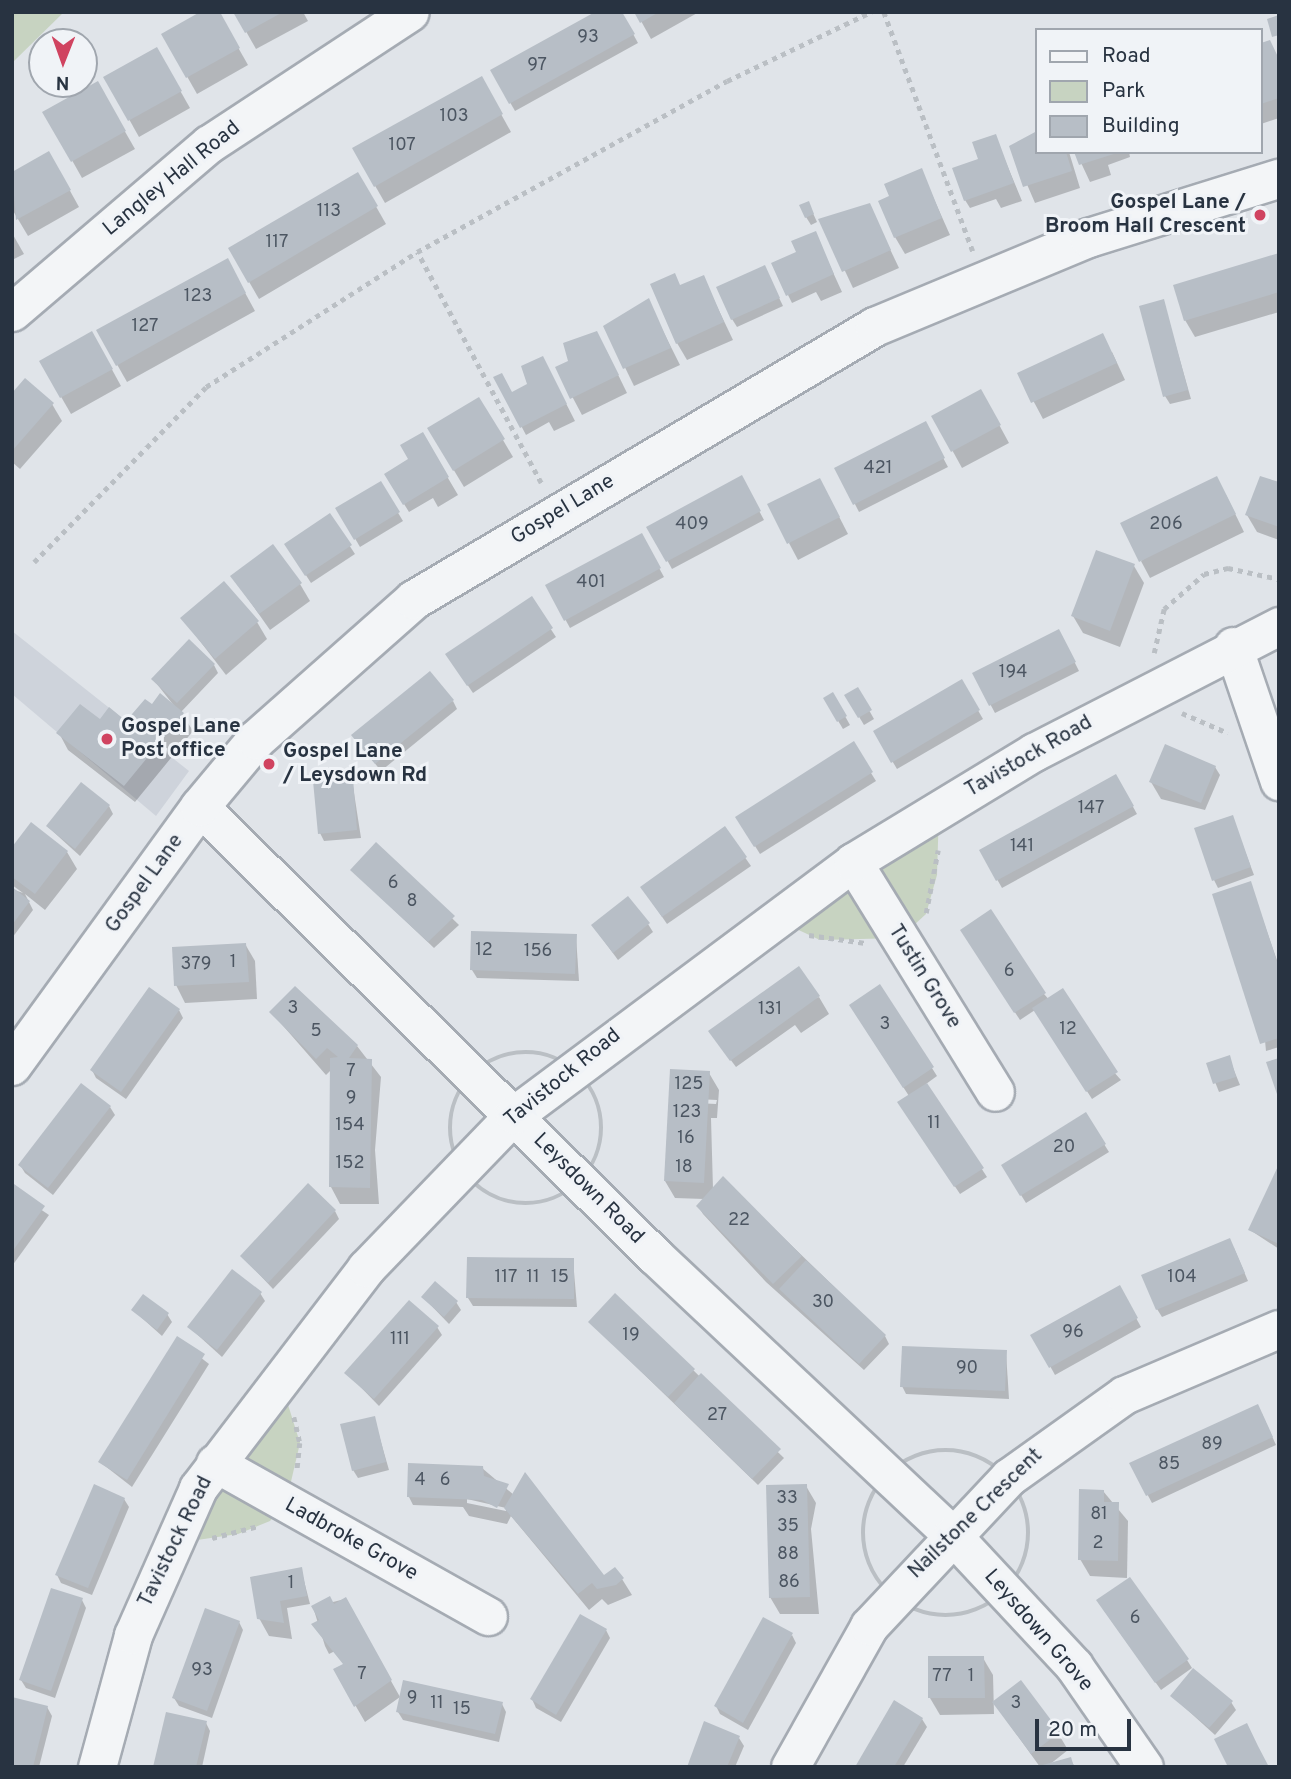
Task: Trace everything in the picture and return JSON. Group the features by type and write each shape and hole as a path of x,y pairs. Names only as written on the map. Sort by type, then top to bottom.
{"street":[{"name":"Langley Hall Road","path":"12,312 209,144 410,12"},
{"name":"Gospel Lane","path":"12,1066 200,807 256,740 363,642 414,600 875,327 983,278 1279,179"},
{"name":"Tavistock Road","path":"97,1767 133,1635 170,1544 215,1463 366,1268 514,1115 853,862 1034,752 1234,646 1279,626"},
{"path":"1234,646 1279,781"},
{"name":"Leysdown Road","path":"200,807 514,1115 952,1535"},
{"name":"Tustin Grove","path":"853,862 995,1092"},
{"name":"Nailstone Crescent","path":"790,1767 870,1626 952,1535 1009,1477 1082,1420 1198,1359 1279,1329"},
{"name":"Ladbroke Grove","path":"215,1463 488,1616"},
{"name":"Leysdown Grove","path":"952,1535 1074,1667 1144,1767"}],"path":[{"path":"34,562 206,387 417,252 727,81 871,12"},
{"path":"884,12 983,278"},
{"path":"417,252 557,513"}],"shaded area":[{"path":"12,631 189,771 156,816 12,694"}],"green space":[{"path":"12,12 64,12 48,28 28,28 28,47 12,63"},
{"path":"939,810 937,875 926,914 900,938 820,940 775,919"},
{"path":"279,1376 300,1443 286,1503 270,1521 238,1534 170,1544"}],"building":[{"path":"200,12 220,12 240,48 186,78 161,34"},
{"path":"233,12 283,12 245,33"},
{"path":"595,12 622,12 635,34 509,104 490,70"},
{"path":"634,12 659,12 640,23"},
{"path":"1279,15 1279,35 1272,37 1267,19"},
{"path":"1270,40 1279,59 1279,98 1263,103 1263,42"},
{"path":"157,47 182,91 128,121 103,77"},
{"path":"482,76 503,114 374,187 352,148"},
{"path":"98,81 126,131 71,162 42,112 67,98 98,98"},
{"path":"1036,132 1036,154 1067,154 1072,171 1023,187 1009,146"},
{"path":"996,134 1014,183 964,201 952,168 978,159 972,142"},
{"path":"49,151 71,190 16,220 12,172"},
{"path":"1075,154 1114,154 1079,165"},
{"path":"922,168 942,218 894,238 878,201 889,196 884,184"},
{"path":"358,172 378,206 248,283 228,248"},
{"path":"809,201 814,214 805,218 799,205"},
{"path":"870,203 891,250 842,272 818,219"},
{"path":"816,231 834,274 786,296 771,263 796,252 791,241"},
{"path":"1279,253 1279,292 1184,321 1173,285"},
{"path":"228,258 246,293 116,366 96,330"},
{"path":"765,265 780,298 731,320 716,287"},
{"path":"675,273 680,285 704,275 724,322 676,344 650,284"},
{"path":"649,298 671,348 623,369 603,326"},
{"path":"1164,299 1188,390 1163,397 1139,306"},
{"path":"92,331 113,369 60,398 39,361"},
{"path":"597,331 619,375 570,399 555,367 568,361 563,343"},
{"path":"1103,333 1117,363 1031,403 1017,373"},
{"path":"543,356 567,404 520,428 493,377 502,373 512,392 527,384 521,366"},
{"path":"25,378 54,403 12,451 12,393"},
{"path":"981,389 1001,425 951,452 931,416"},
{"path":"479,397 505,439 453,471 427,428"},
{"path":"926,421 945,458 853,505 834,468"},
{"path":"423,432 449,477 403,505 384,474 408,459 400,445"},
{"path":"742,475 761,511 666,562 646,527"},
{"path":"1217,476 1236,514 1139,562 1120,523"},
{"path":"1260,476 1279,482 1279,527 1245,515"},
{"path":"820,478 840,517 787,544 767,504"},
{"path":"381,481 400,512 354,540 335,508"},
{"path":"330,513 352,545 305,576 284,544"},
{"path":"642,533 661,568 564,621 545,585"},
{"path":"273,544 302,583 259,614 230,576"},
{"path":"1096,550 1135,564 1110,631 1071,616"},
{"path":"224,581 259,621 215,659 180,618"},
{"path":"532,596 553,628 467,686 445,654"},
{"path":"1059,629 1076,662 989,706 972,673"},
{"path":"189,639 215,664 177,703 151,679"},
{"path":"430,671 454,700 375,764 351,735"},
{"path":"962,679 980,710 891,763 873,731"},
{"path":"858,687 872,710 858,718 844,695"},
{"path":"833,692 847,716 837,722 823,698"},
{"name":"Gospel Lane Post office","path":"160,693 184,713 124,786 56,733 80,704 100,719 109,707 126,721 145,699 152,704"},
{"path":"854,741 873,772 754,847 735,817"},
{"path":"1165,744 1216,766 1201,803 1149,782"},
{"path":"1116,774 1134,806 996,881 979,850"},
{"path":"353,778 357,830 318,834 313,781"},
{"path":"81,782 110,805 75,849 46,826"},
{"path":"1233,815 1251,867 1212,881 1194,828"},
{"path":"31,822 68,851 35,894 12,877 12,847"},
{"path":"725,826 747,857 662,917 640,887"},
{"path":"376,842 455,916 428,942 350,870"},
{"path":"1251,881 1279,968 1279,1038 1260,1044 1212,894"},
{"path":"12,887 30,901 12,925"},
{"path":"628,896 650,923 613,953 591,925"},
{"path":"991,909 1046,993 1014,1013 960,930"},
{"path":"471,931 577,934 575,974 470,970"},
{"path":"246,943 249,982 174,986 172,947"},
{"path":"799,966 820,996 730,1061 708,1031"},
{"path":"880,984 934,1067 903,1088 849,1005"},
{"path":"295,986 358,1045 349,1058 372,1059 370,1188 329,1187 330,1058 338,1057 327,1048 316,1059 269,1012"},
{"path":"149,987 180,1009 121,1092 90,1070"},
{"path":"1063,988 1118,1072 1086,1092 1032,1008"},
{"path":"1230,1055 1236,1077 1213,1084 1206,1063"},
{"path":"1279,1058 1279,1096 1278,1097 1266,1062"},
{"path":"670,1069 710,1071 704,1183 664,1181"},
{"path":"81,1083 111,1106 48,1188 18,1165"},
{"path":"927,1083 984,1168 954,1187 897,1102"},
{"path":"1086,1112 1106,1144 1020,1196 1001,1165"},
{"path":"1279,1164 1279,1244 1248,1230"},
{"path":"723,1176 802,1256 773,1284 696,1206"},
{"path":"308,1183 336,1210 268,1283 240,1256"},
{"path":"14,1184 45,1206 12,1252 12,1187"},
{"path":"1230,1238 1245,1273 1156,1310 1141,1275"},
{"path":"467,1257 574,1258 574,1299 466,1298"},
{"path":"806,1260 886,1335 859,1364 779,1289"},
{"path":"232,1269 262,1292 217,1350 187,1327"},
{"path":"435,1281 458,1301 444,1317 421,1297"},
{"path":"1120,1285 1138,1318 1049,1368 1030,1335"},
{"path":"615,1293 695,1369 668,1397 588,1322"},
{"path":"143,1294 169,1313 157,1330 131,1310"},
{"path":"409,1300 439,1326 374,1399 344,1373"},
{"path":"177,1336 205,1354 127,1480 98,1462"},
{"path":"902,1346 1007,1350 1005,1391 900,1387"},
{"path":"701,1373 781,1449 752,1479 674,1403"},
{"path":"1258,1404 1273,1437 1146,1496 1129,1463"},
{"path":"375,1416 386,1462 352,1471 340,1424"},
{"path":"408,1463 483,1466 484,1476 509,1484 497,1508 482,1500 407,1497"},
{"path":"525,1472 604,1575 615,1567 624,1578 616,1585 597,1589 592,1583 578,1594 504,1508"},
{"path":"94,1484 125,1498 88,1588 55,1575"},
{"path":"807,1484 810,1597 769,1598 766,1485"},
{"path":"1079,1489 1104,1490 1104,1502 1119,1502 1118,1561 1078,1560"},
{"path":"302,1567 307,1596 280,1601 284,1623 257,1619 250,1577"},
{"path":"1130,1577 1189,1659 1155,1683 1096,1600"},
{"path":"51,1588 83,1598 51,1691 19,1680"},
{"path":"330,1596 334,1604 346,1597 392,1680 354,1707 333,1669 343,1664 311,1624 319,1620 311,1606"},
{"path":"205,1608 240,1621 207,1711 172,1698"},
{"path":"580,1614 607,1629 556,1715 530,1699"},
{"path":"763,1617 793,1633 743,1723 714,1706"},
{"path":"928,1656 984,1656 985,1698 928,1698"},
{"path":"1193,1668 1233,1701 1209,1728 1170,1696"},
{"path":"403,1680 503,1702 495,1734 396,1712"},
{"path":"1021,1680 1060,1732 1031,1754 992,1702"},
{"path":"12,1697 48,1706 33,1767 12,1767"},
{"path":"894,1700 923,1718 894,1767 855,1767"},
{"path":"166,1712 207,1721 196,1767 153,1767"},
{"path":"704,1721 740,1736 727,1767 687,1767"},
{"path":"1247,1723 1269,1767 1228,1767 1214,1739"},
{"path":"1071,1757 1074,1767 1039,1767 1039,1766"}],"place":[{"name":"Gospel Lane / Broom Hall Crescent","path":"1260,215"},
{"name":"Gospel Lane Post office","path":"107,739"},
{"name":"Gospel Lane / Leysdown Rd","path":"269,764"}]}
